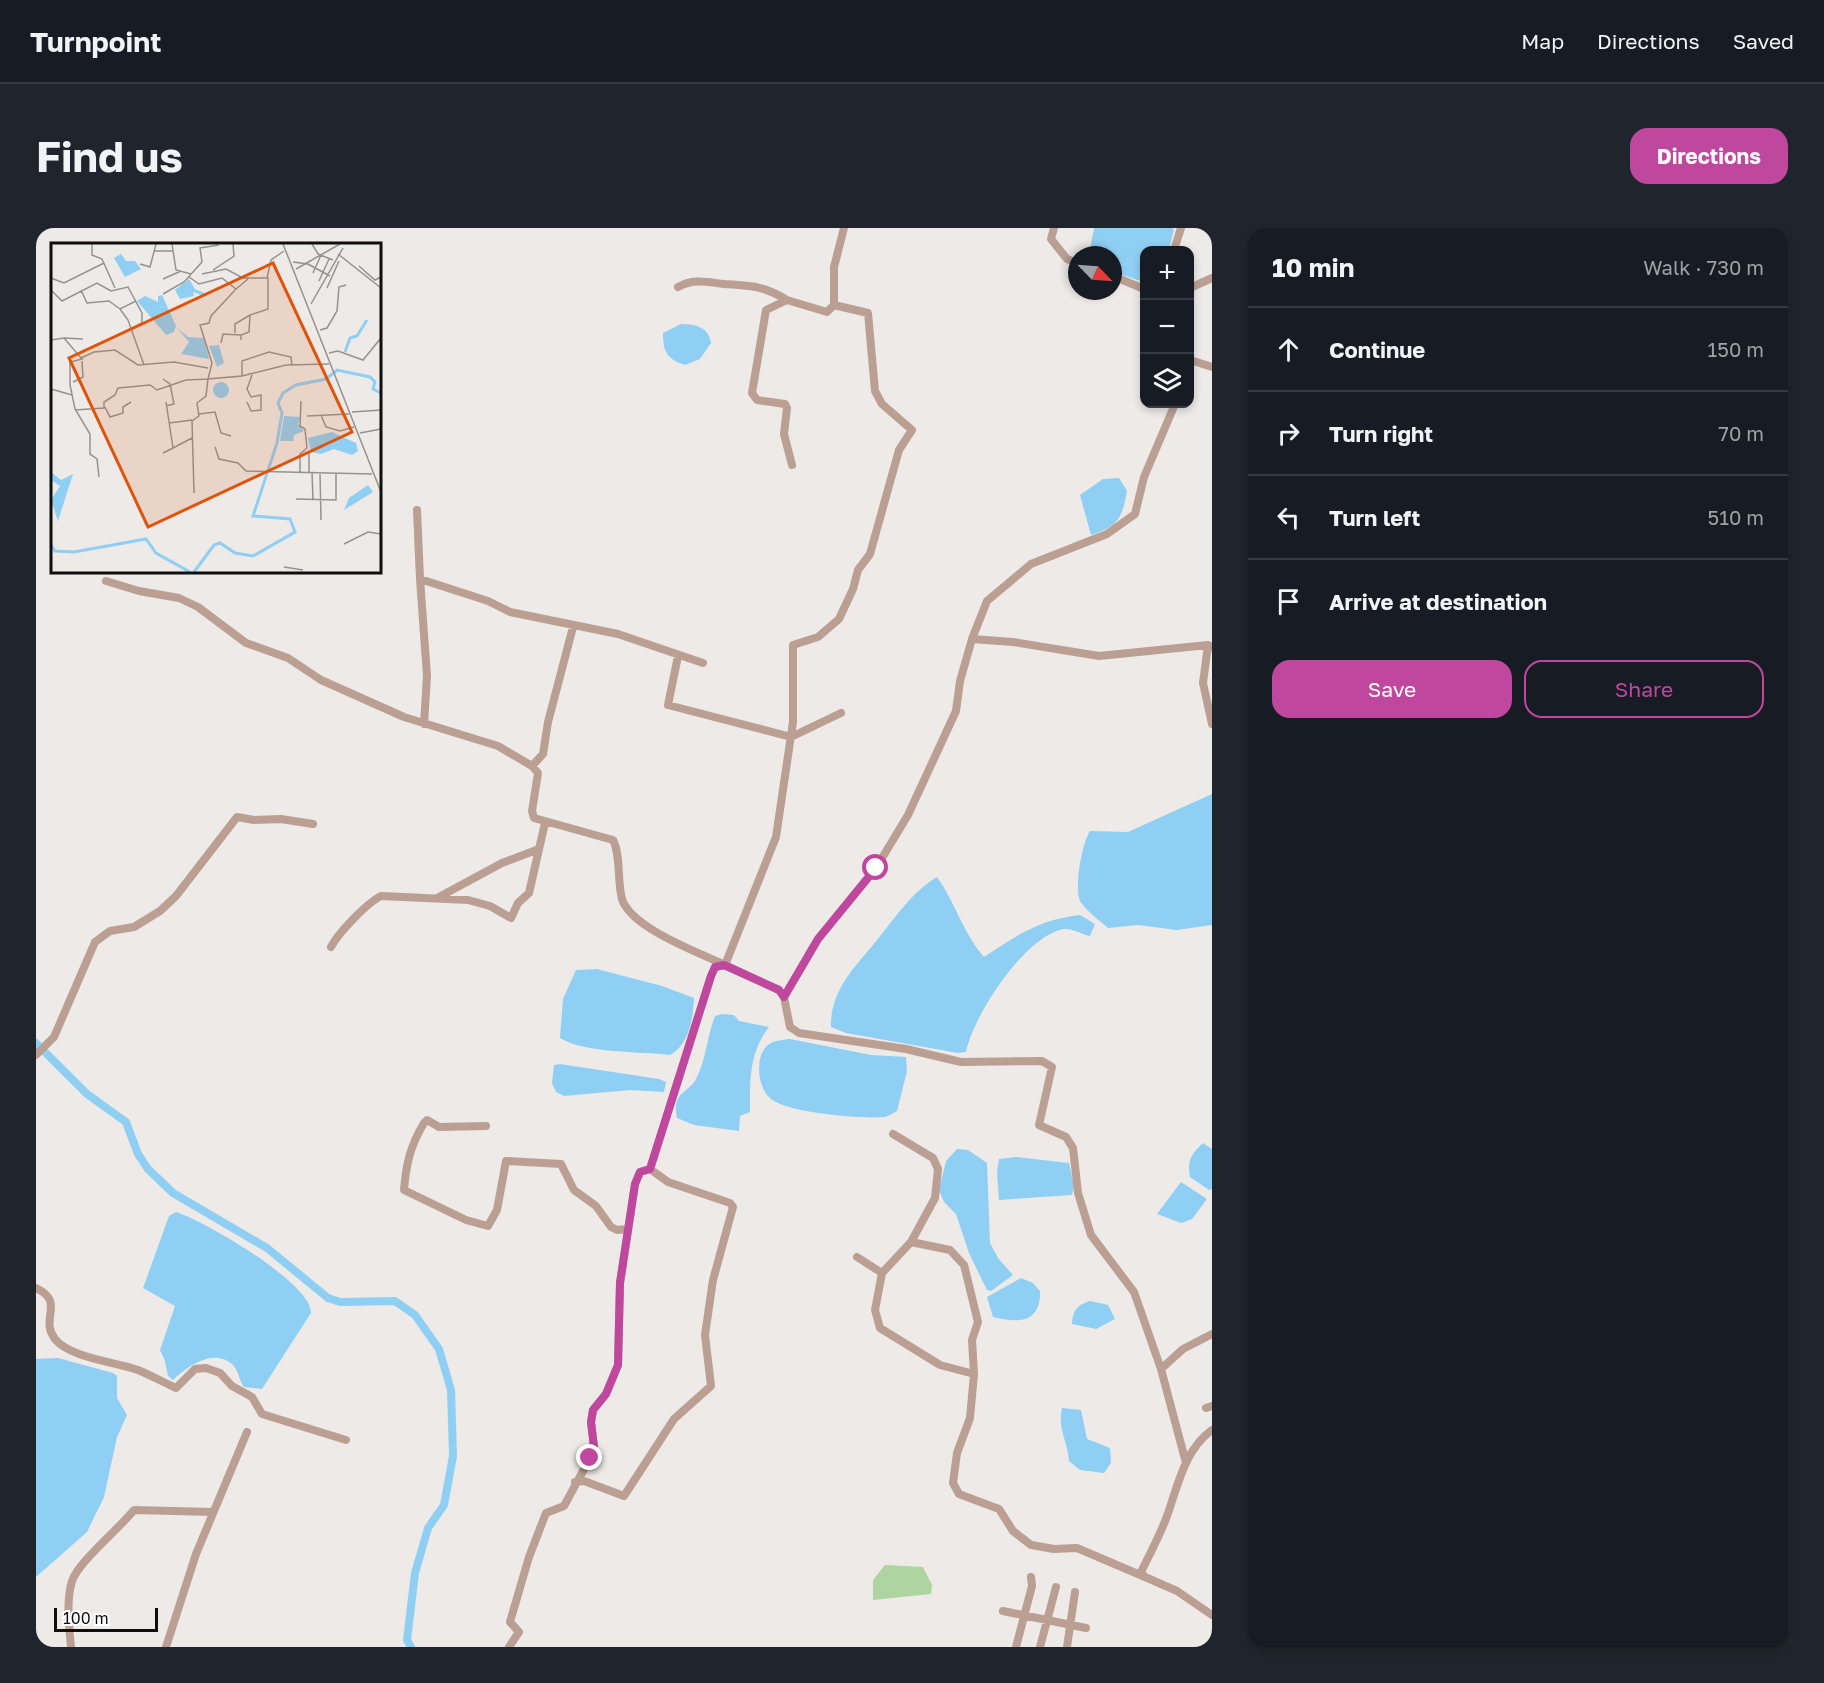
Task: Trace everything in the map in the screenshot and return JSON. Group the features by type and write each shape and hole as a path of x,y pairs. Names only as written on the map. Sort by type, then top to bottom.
{"street":[{"path":"678,287 697,280 724,284 745,283 760,286 787,300 827,312 834,305 834,267 844,228"},
{"path":"1054,228 1051,239 1068,259"},
{"path":"1175,246 1181,228"},
{"path":"1194,286 1212,278"},
{"path":"1122,280 1140,287"},
{"path":"787,300 766,310 752,393 757,400 785,404 787,408 784,434 792,465"},
{"path":"724,965 776,837 791,736 795,689 793,645 818,637 838,619 854,589 858,570 870,554 899,450 912,430 882,404 875,391 868,313 834,305"},
{"path":"1194,361 1212,367"},
{"path":"784,997 818,939 876,868 908,815 956,711 960,681 972,639 987,601 1030,564 1107,534 1135,514 1144,477 1173,408"},
{"path":"417,510 427,676 424,724"},
{"path":"420,579 488,601 510,612 573,627 618,634 703,663"},
{"path":"106,581 139,591 179,598 194,604 246,644 288,658 321,680 424,724 498,746 532,765 537,769 538,779 532,815 545,823 613,840 618,881 627,910 648,927 779,990 784,997 790,1027 799,1033 906,1049 961,1062 1042,1061 1052,1067 1039,1125 1066,1137 1073,1148 1078,1193 1090,1235 1134,1292 1161,1369 1186,1462"},
{"path":"532,765 543,754 548,722 573,627"},
{"path":"972,639 1013,642 1099,656 1210,646 1203,683 1212,724"},
{"path":"678,656 668,705 791,736 841,713"},
{"path":"36,1056 54,1037 95,942 110,931 134,927 160,911 176,896 237,817 254,820 281,819 313,824"},
{"path":"331,947 337,935 372,901 381,896 454,898 490,906 511,918 518,903 529,893 545,823"},
{"path":"436,898 502,863 539,849"},
{"path":"650,1169 711,976 715,967 724,965"},
{"path":"486,1126 439,1126 428,1120 424,1123 410,1151 402,1179 404,1190 466,1220 488,1226 497,1210 506,1161 561,1164 574,1190 596,1206 611,1227 617,1230 628,1229"},
{"path":"892,1134 933,1158 938,1168 935,1198 912,1242 882,1273 875,1310 880,1328 940,1365 974,1374"},
{"path":"509,1647 519,1632 510,1622 546,1513 564,1506 594,1447 591,1422 593,1410 606,1394 618,1365 620,1283 635,1184 640,1172 650,1169"},
{"path":"575,1482 584,1481 624,1496 674,1419 711,1386 705,1335 713,1280 734,1207 730,1203 668,1182 650,1169"},
{"path":"912,1242 950,1251 964,1265 978,1322 972,1340 974,1374 970,1418 957,1453 953,1484 959,1494 999,1509 1012,1531 1031,1545 1054,1549 1077,1548 1186,1596 1212,1615"},
{"path":"857,1257 882,1273"},
{"path":"36,1288 47,1293 52,1303 49,1326 54,1338 63,1347 139,1371 176,1388 195,1369 206,1368 220,1373 232,1386 252,1397 262,1414 346,1440"},
{"path":"1161,1369 1184,1348 1212,1334"},
{"path":"1145,1578 1141,1572 1167,1517 1186,1462 1202,1437 1212,1430"},
{"path":"166,1647 196,1554 247,1432"},
{"path":"71,1647 68,1620 72,1580 89,1557 118,1530 134,1510 213,1512"},
{"path":"1016,1647 1032,1586 1031,1577"},
{"path":"1040,1647 1056,1587"},
{"path":"1067,1647 1076,1592"},
{"path":"1003,1611 1086,1628"}],"green space":[{"path":"885,1565 923,1567 932,1585 931,1594 873,1600 873,1580"}],"water":[{"path":"1094,228 1174,229 1170,246 1140,246 1140,281 1122,275 1122,246 1091,246"},
{"path":"681,324 704,330 711,343 700,359 685,365 667,354 663,340 663,333"},
{"path":"1119,478 1127,491 1121,515 1113,525 1091,535 1080,495 1103,479"},
{"path":"1212,794 1212,925 1177,930 1138,925 1108,928 1086,909 1078,894 1078,876 1084,845 1090,831 1128,832"},
{"path":"937,877 970,938 984,957 1018,936 1053,920 1080,915 1095,924 1090,936 1063,929 1048,935 1032,947 1002,980 989,999 966,1052 958,1053 846,1033 831,1027 834,1003 851,972 910,899"},
{"path":"597,969 662,986 694,998 689,1031 682,1045 670,1055 584,1047 560,1038 563,999 576,970"},
{"path":"734,1015 739,1021 769,1027 754,1057 750,1112 740,1116 739,1131 694,1125 677,1118 676,1103 696,1079 715,1016"},
{"path":"790,1039 871,1055 906,1057 907,1071 897,1111 884,1117 843,1116 793,1108 771,1099 763,1088 759,1074 762,1053 770,1043"},
{"path":"554,1065 659,1079 666,1082 664,1092 630,1090 564,1096 556,1092 552,1083"},
{"path":"1203,1143 1212,1149 1212,1189 1209,1190 1190,1177 1189,1171 1191,1158"},
{"path":"957,1149 968,1150 987,1163 990,1243 998,1258 1013,1275 991,1291 987,1290 969,1253 956,1214 944,1202 939,1190 946,1161"},
{"path":"1016,1157 1069,1163 1074,1186 1072,1195 999,1200 997,1172 999,1159"},
{"path":"1181,1182 1207,1199 1192,1219 1181,1223 1157,1214"},
{"path":"176,1212 209,1227 254,1255 295,1286 307,1301 311,1313 262,1389 244,1387 233,1365 218,1358 201,1361 173,1380 168,1376 160,1350 175,1306 143,1288 169,1216"},
{"path":"1021,1278 1033,1283 1040,1291 1036,1310 1026,1319 1011,1320 993,1317 987,1297"},
{"path":"1090,1301 1108,1305 1115,1319 1096,1329 1072,1324 1076,1309"},
{"path":"58,1358 117,1376 117,1398 127,1415 117,1437 104,1497 87,1532 36,1577 36,1359"},
{"path":"1062,1408 1081,1410 1087,1439 1110,1448 1111,1463 1104,1473 1080,1470 1069,1461 1061,1422"}],"waterway":[{"path":"36,1043 87,1094 126,1122 138,1154 148,1169 173,1193 267,1248 328,1298 340,1302 395,1301 415,1315 439,1349 451,1390 453,1456 444,1505 428,1528 415,1573 407,1640 411,1647"}],"route":[{"path":"590,1458 594,1447 591,1416 614,1380 618,1365 620,1283 635,1184 640,1172 650,1169 663,1134 715,967 724,965 779,990 784,997 818,939 876,868"}]}
